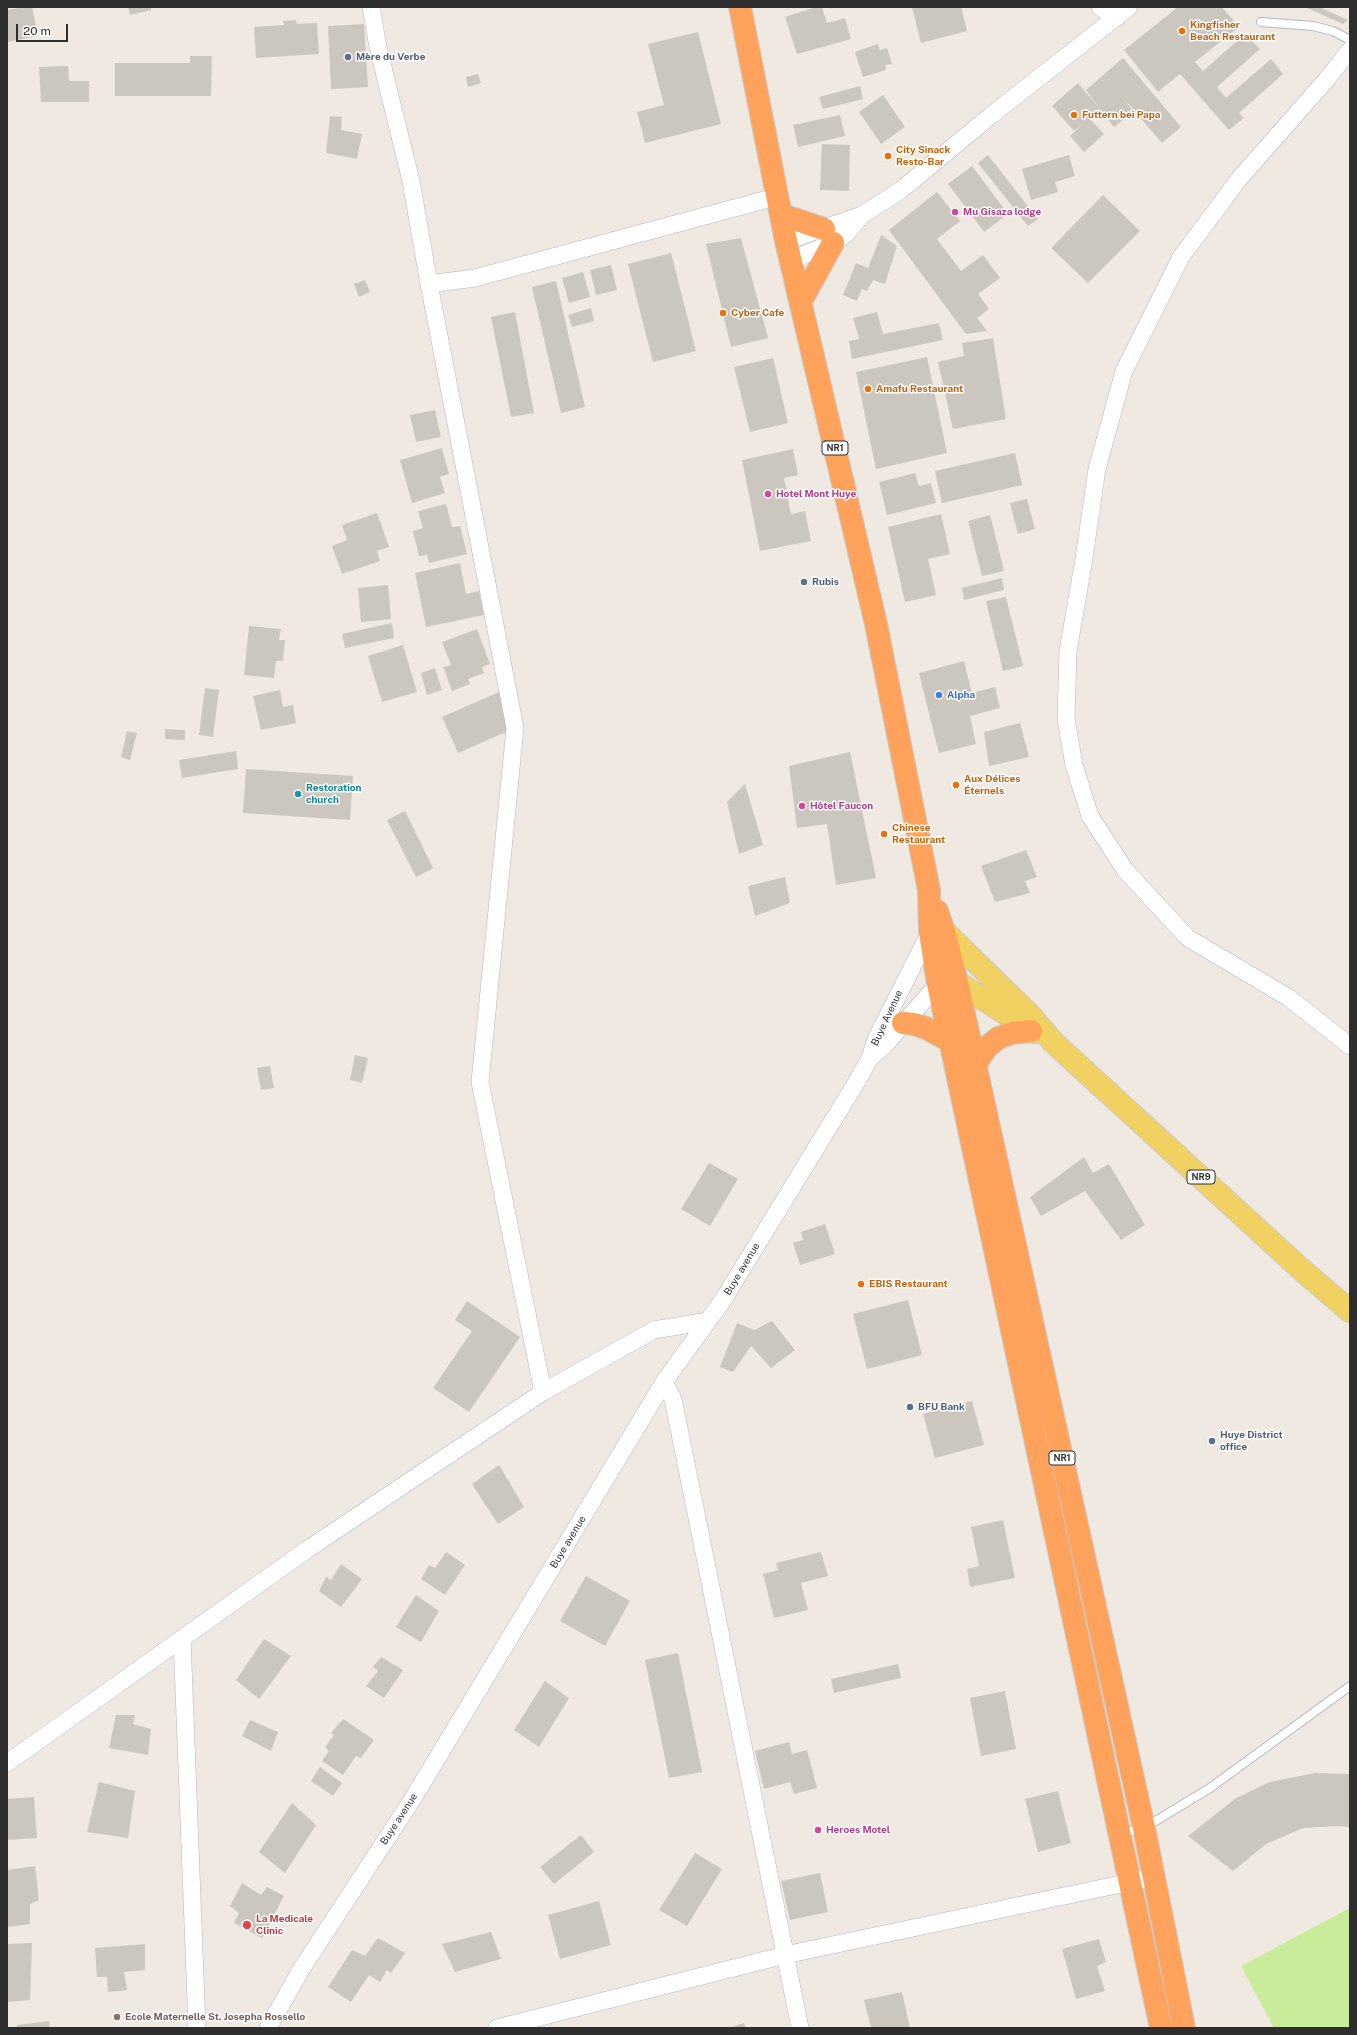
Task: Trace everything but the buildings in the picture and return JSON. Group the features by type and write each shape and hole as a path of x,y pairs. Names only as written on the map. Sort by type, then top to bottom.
{"highway":[{"name":"NR1","path":"740,7 789,251 876,624 947,983 975,1065 986,1161 1120,1834 1161,2028"},
{"path":"780,205 829,236 801,301"},
{"name":"NR1","path":"947,983 950,1041 986,1161 1144,1828 1184,2028"},
{"path":"903,1023 914,1024 926,1028 950,1041"},
{"path":"975,1065 986,1048 998,1038 1012,1033 1031,1031"}],"main road":[{"name":"NR9","path":"937,932 1031,1016 1053,1042 1303,1271 1350,1311"},
{"name":"NR9","path":"947,983 1053,1042"}],"street":[{"path":"371,7 378,47 411,181 429,284 515,728 480,1082 543,1392"},
{"path":"1100,7 1123,13"},
{"path":"789,251 829,236 901,190 989,117 1123,13"},
{"path":"1350,50 1327,79 1239,179 1181,257 1124,371 1097,469 1083,565 1068,651 1066,719 1074,764 1090,816 1125,870 1188,938 1288,998 1350,1046"},
{"path":"429,284 475,278 780,205"},
{"name":"Buye Avenue","path":"870,1058 876,1039 937,932"},
{"name":"Buye Avenue","path":"870,1058 879,1051 903,1023 947,983"},
{"name":"Buye avenue","path":"268,2028 302,1968 412,1800 664,1382 723,1300 870,1058"},
{"path":"7,1762 308,1549 543,1392 654,1330 708,1321"},
{"path":"664,1382 673,1399 800,2028"},
{"path":"182,1638 197,2028"},
{"path":"497,2028 786,1955 1154,1877"}],"lane":[{"path":"1261,22 1313,26 1333,31 1350,40"},
{"path":"1120,1834 1144,1828 1210,1788 1350,1686"}],"green space":[{"path":"1350,1908 1350,2028 1274,2028 1241,1966"}],"place":[{"name":"Kingfisher Beach Restaurant","path":"1182,31"},
{"name":"Mère du Verbe","path":"348,57"},
{"name":"Futtern bei Papa","path":"1074,115"},
{"name":"City Sinack Resto-Bar","path":"888,156"},
{"name":"Mu Gisaza lodge","path":"955,212"},
{"name":"Cyber Cafe","path":"723,313"},
{"name":"Amafu Restaurant","path":"868,389"},
{"name":"Hotel Mont Huye","path":"768,494"},
{"name":"Rubis","path":"804,582"},
{"name":"Alpha","path":"939,695"},
{"name":"Aux Délices Éternels","path":"956,785"},
{"name":"Restoration church","path":"298,794"},
{"name":"Hôtel Faucon","path":"802,806"},
{"name":"Chinese Restaurant","path":"884,834"},
{"name":"EBIS Restaurant","path":"861,1284"},
{"name":"BFU Bank","path":"910,1407"},
{"name":"Huye District office","path":"1212,1441"},
{"name":"Heroes Motel","path":"818,1830"},
{"name":"La Medicale Clinic","path":"247,1925"},
{"name":"Ecole Maternelle St. Josepha Rossello","path":"117,2017"}]}
